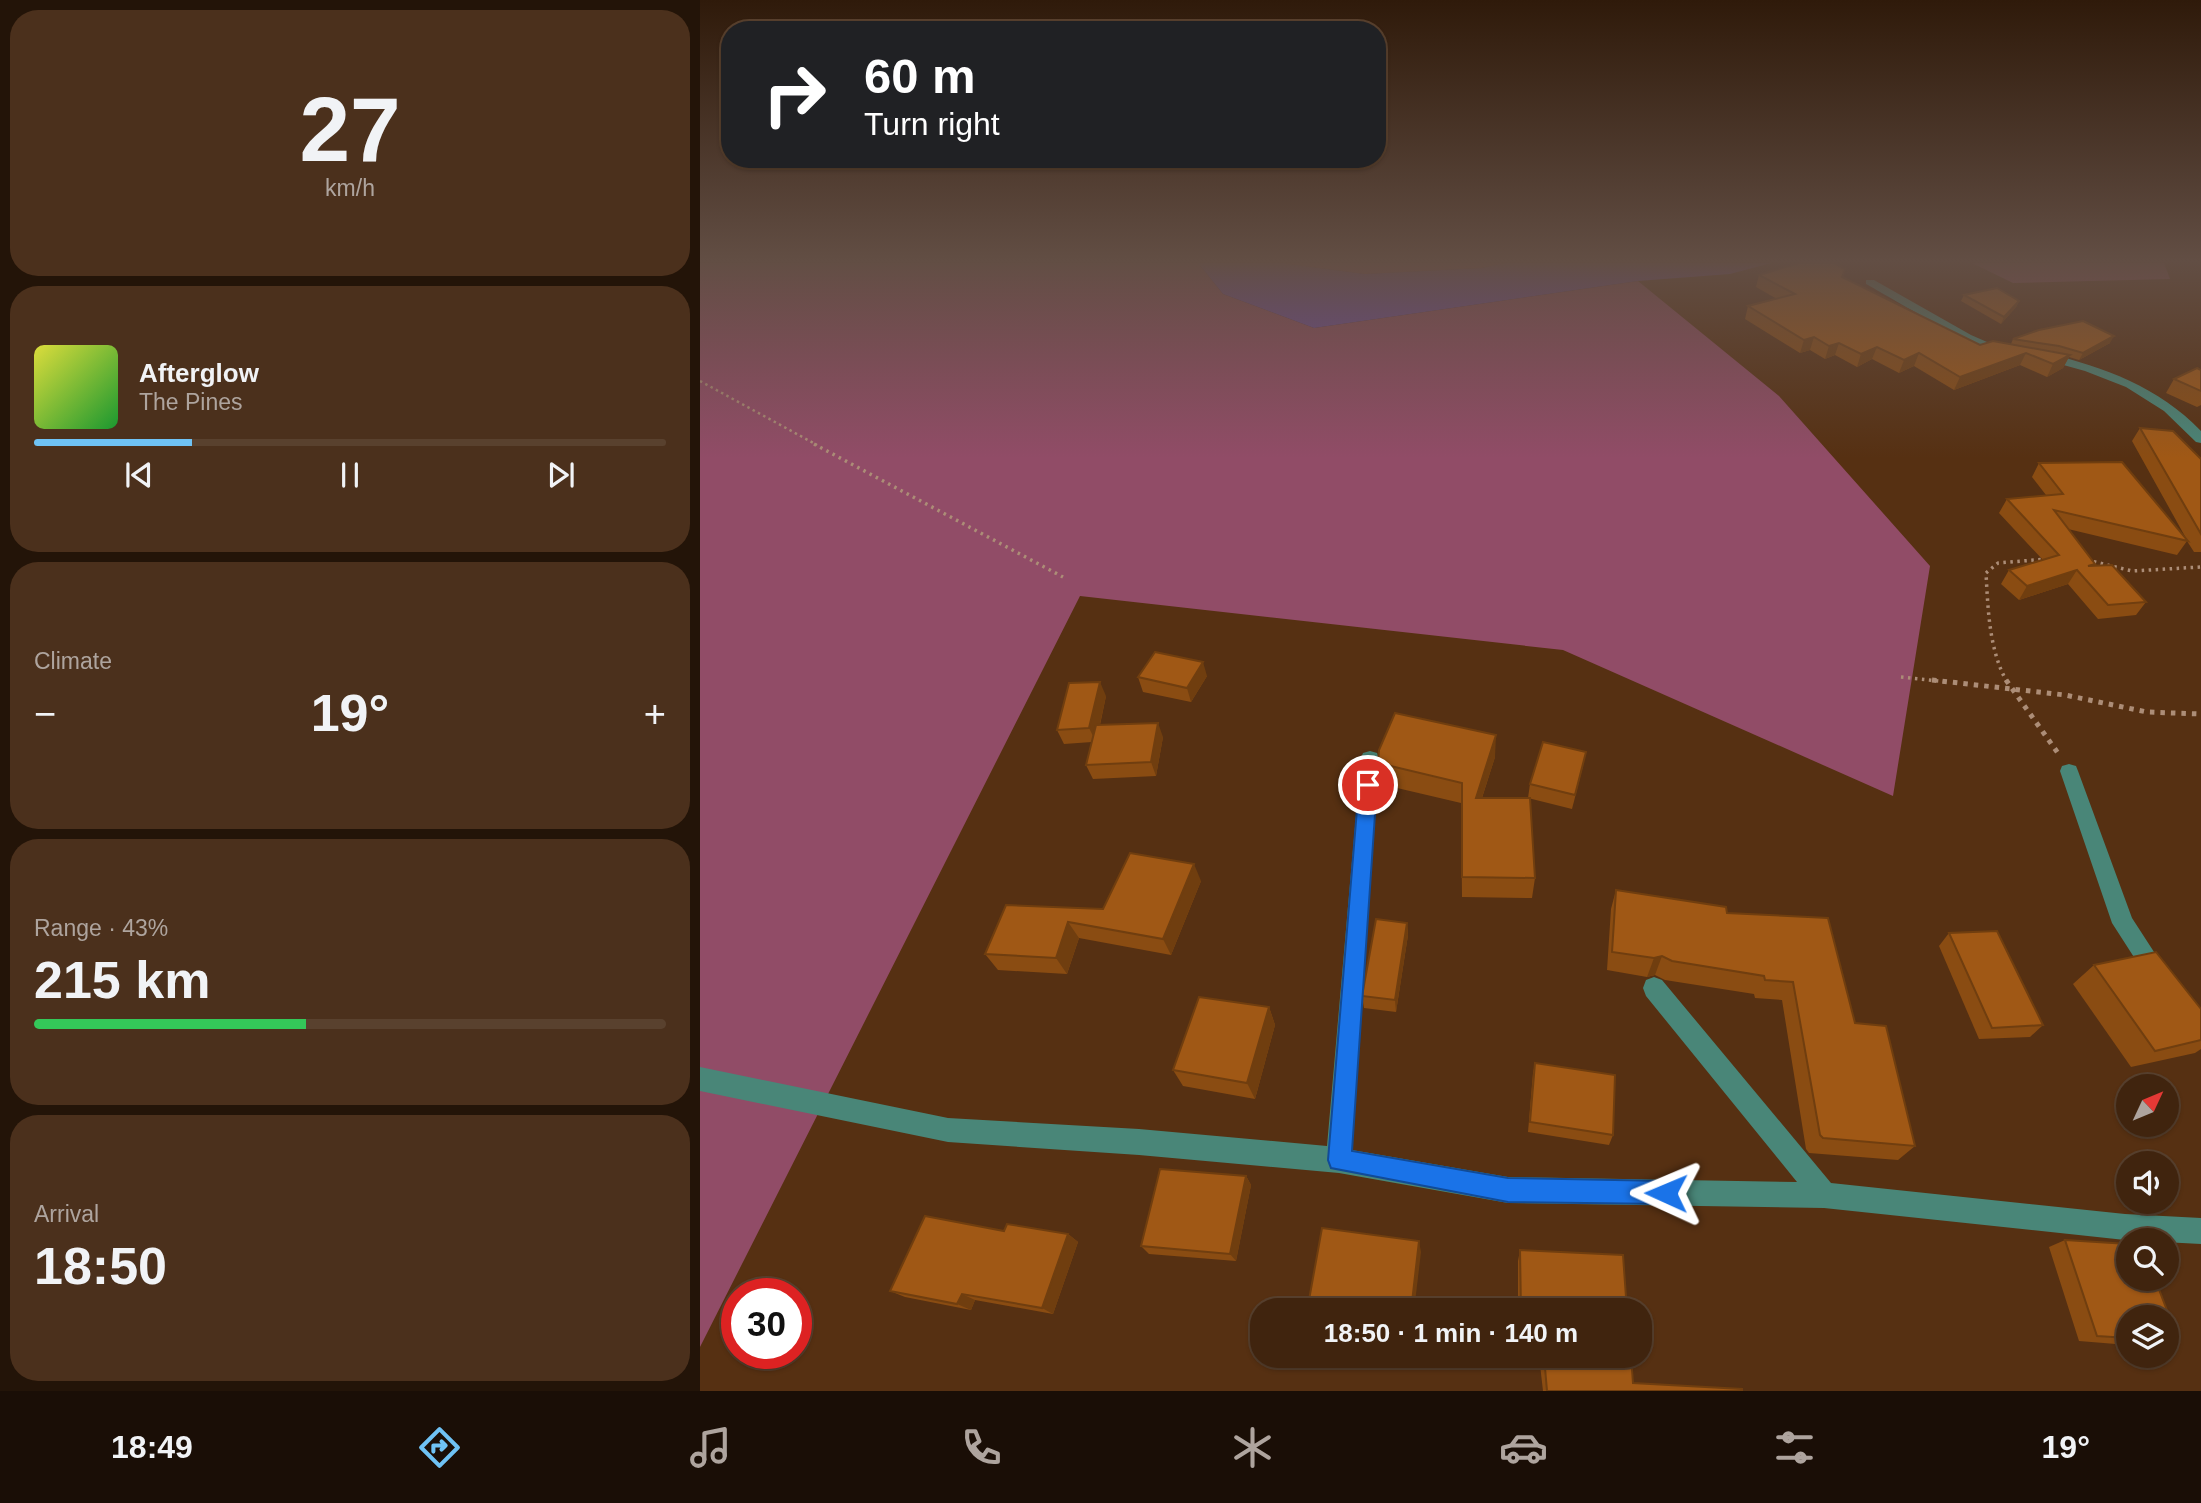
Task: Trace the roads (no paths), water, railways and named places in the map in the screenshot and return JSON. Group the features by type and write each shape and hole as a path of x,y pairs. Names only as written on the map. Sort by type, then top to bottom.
{"street":[{"path":"1952,328 1992,349 2014,354"},
{"path":"2034,354 2125,381 2156,400 2200,435"},
{"path":"1339,1160 1370,758"},
{"path":"2070,771 2123,923 2168,988"},
{"path":"1654,988 1824,1195"},
{"path":"700,1079 948,1130 1139,1142 1339,1160 1508,1190 1824,1195 2125,1227 2201,1231"}]}
